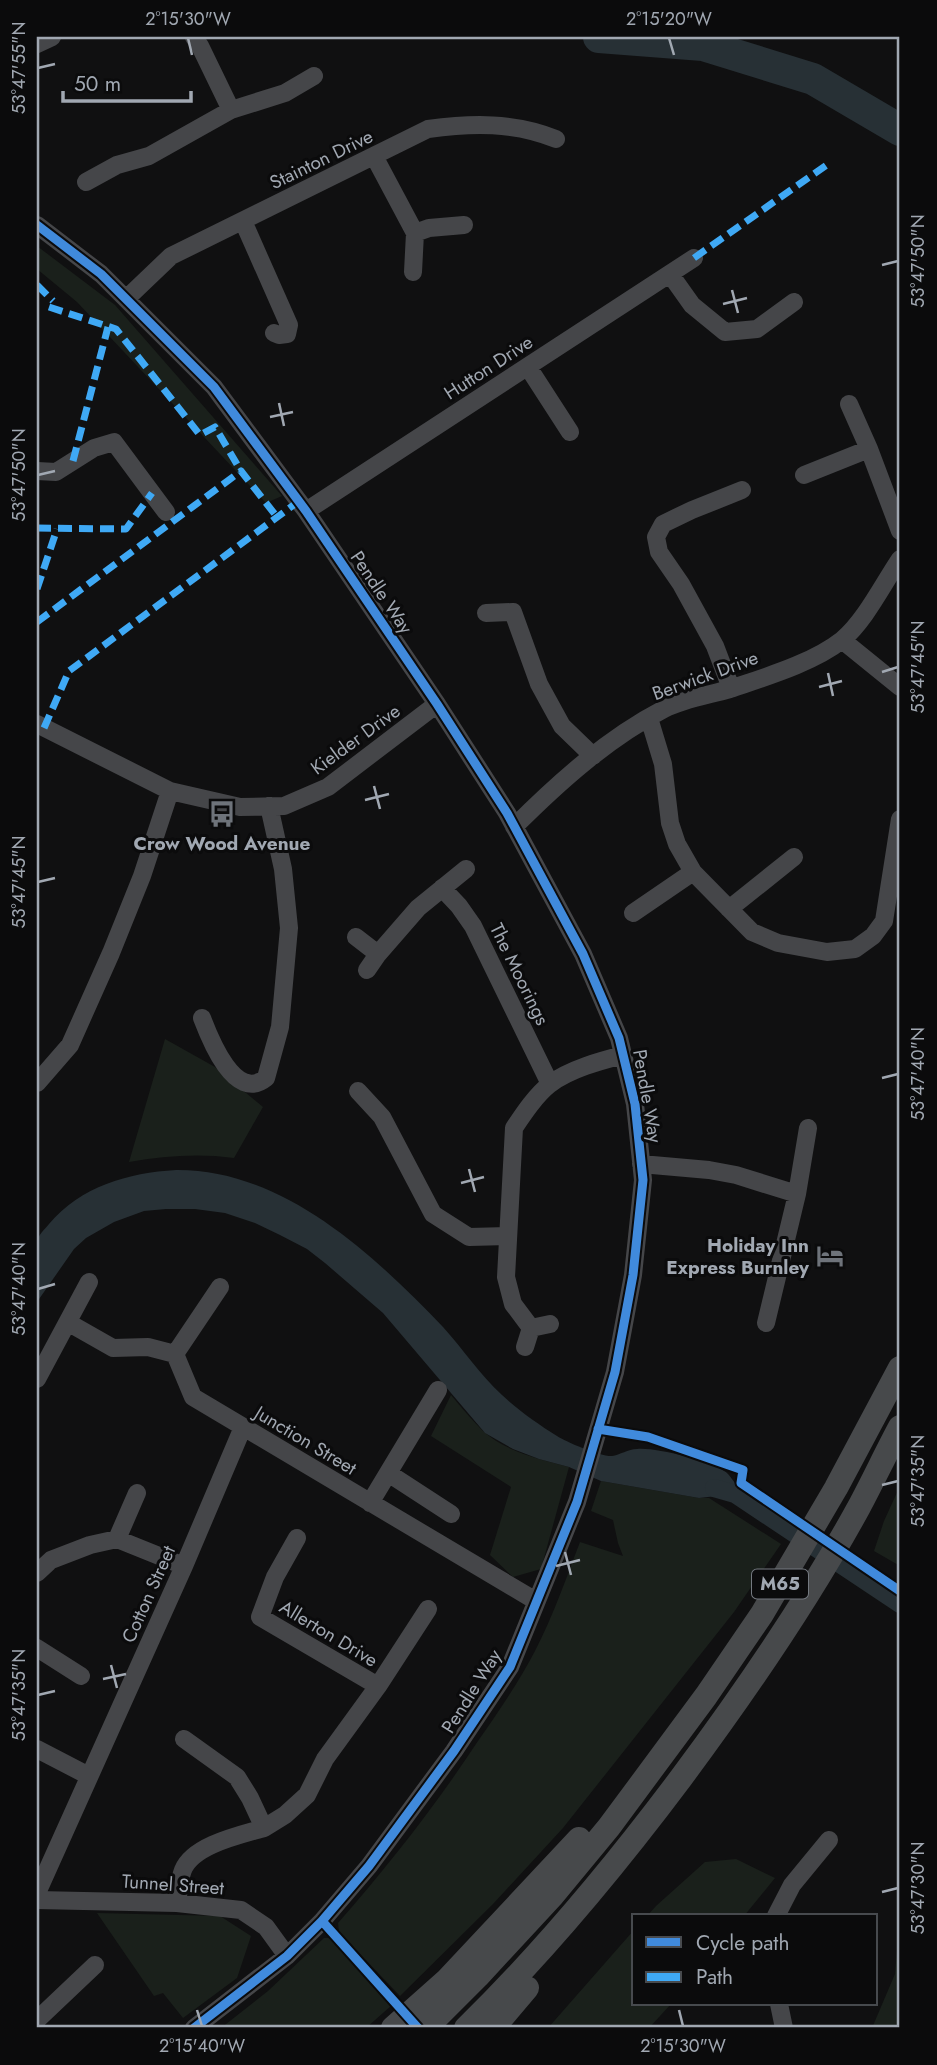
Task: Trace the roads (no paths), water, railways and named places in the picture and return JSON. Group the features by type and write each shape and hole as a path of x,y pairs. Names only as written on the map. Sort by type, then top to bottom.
{"highway":[{"name":"M65","path":"426,2028 552,1896 609,1827 705,1696 762,1614 836,1489 900,1368"},
{"name":"M65","path":"466,2028 509,1985 607,1872 701,1752 785,1630 858,1508 900,1427"},
{"path":"493,2028 627,1871 676,1802 701,1752"},
{"path":"393,2028 447,1980 587,1829 639,1786"}],"street":[{"path":"37,44 52,37"},
{"path":"194,37 231,110"},
{"path":"86,182 117,165 160,151 231,110 285,93 314,76"},
{"name":"Stainton Drive","path":"126,299 170,257 428,129 465,124 532,130 556,139"},
{"path":"374,156 415,233 413,272"},
{"path":"243,221 289,326 287,334 274,333"},
{"name":"Pendle Way","path":"37,225 101,274 214,387 306,511 437,704 514,827 583,954 619,1038 635,1104 643,1180 633,1275 615,1372 577,1502 510,1667 454,1751 369,1866 322,1921 286,1956 194,2028"},
{"path":"415,233 429,228 464,225"},
{"name":"Hutton Drive","path":"306,511 694,258"},
{"path":"670,274 692,305 725,332 757,329 794,302"},
{"path":"528,367 570,432"},
{"path":"849,404 900,531"},
{"path":"37,471 56,472 94,448 114,442 166,512"},
{"path":"804,475 869,449"},
{"path":"732,688 715,646 681,584 659,552 656,537 663,524 742,491"},
{"name":"Berwick Drive","path":"514,827 593,756 666,708 793,666 842,640 860,620 900,559"},
{"path":"486,613 513,612 539,684 562,726 593,756"},
{"path":"842,640 900,687"},
{"name":"Kielder Drive","path":"37,724 170,791 240,807 284,806 328,787 437,704"},
{"path":"649,718 663,764 670,823 677,844 693,872 752,932 778,943 827,952 855,949 873,936 884,921 900,819"},
{"path":"37,1083 75,1034 142,876 170,791"},
{"path":"202,1018 215,1051 238,1079 251,1084 259,1083 265,1078 280,1027 289,928 283,869 269,806"},
{"path":"729,909 794,857"},
{"path":"367,970 418,908 466,869"},
{"path":"633,913 693,872"},
{"name":"The Moorings","path":"442,888 473,926 550,1084"},
{"path":"356,937 378,954"},
{"path":"531,1328 513,1304 506,1277 514,1128 525,1111 550,1084 591,1063 623,1055"},
{"path":"358,1091 382,1117 433,1214 469,1237 508,1236"},
{"path":"766,1323 797,1194 808,1128"},
{"path":"641,1164 736,1175 797,1194"},
{"path":"37,1380 89,1282"},
{"path":"69,1324 113,1348 148,1347 175,1354 220,1287"},
{"path":"531,1328 550,1324"},
{"path":"524,1347 531,1328"},
{"name":"Junction Street","path":"175,1354 193,1397 536,1601"},
{"path":"370,1503 438,1390"},
{"name":"Cotton Street","path":"37,1893 184,1566 243,1427"},
{"path":"388,1474 451,1514"},
{"path":"117,1539 137,1493"},
{"name":"Allerton Drive","path":"297,1538 275,1577 260,1617 378,1686"},
{"path":"37,1573 51,1560 90,1545 117,1539 184,1566"},
{"name":"Allerton Drive","path":"177,1903 183,1868 200,1851 226,1839 264,1828 285,1815 307,1795 325,1759 378,1686 428,1609"},
{"path":"37,1648 82,1676"},
{"path":"184,1739 237,1777 264,1828"},
{"path":"38,1755 89,1776"},
{"path":"777,1914 792,1885 829,1840"},
{"name":"Tunnel Street","path":"37,1900 177,1903 241,1910 266,1927 286,1956"},
{"path":"37,2020 95,1965"},
{"path":"780,2006 785,2028"}],"waterway":[{"path":"599,37 703,45 813,79 900,130"},
{"path":"714,1488 735,1494 900,1604"}],"place":[{"name":"Crow Wood Avenue","path":"222,814"},
{"name":"Holiday Inn Express Burnley","path":"830,1256"}]}
